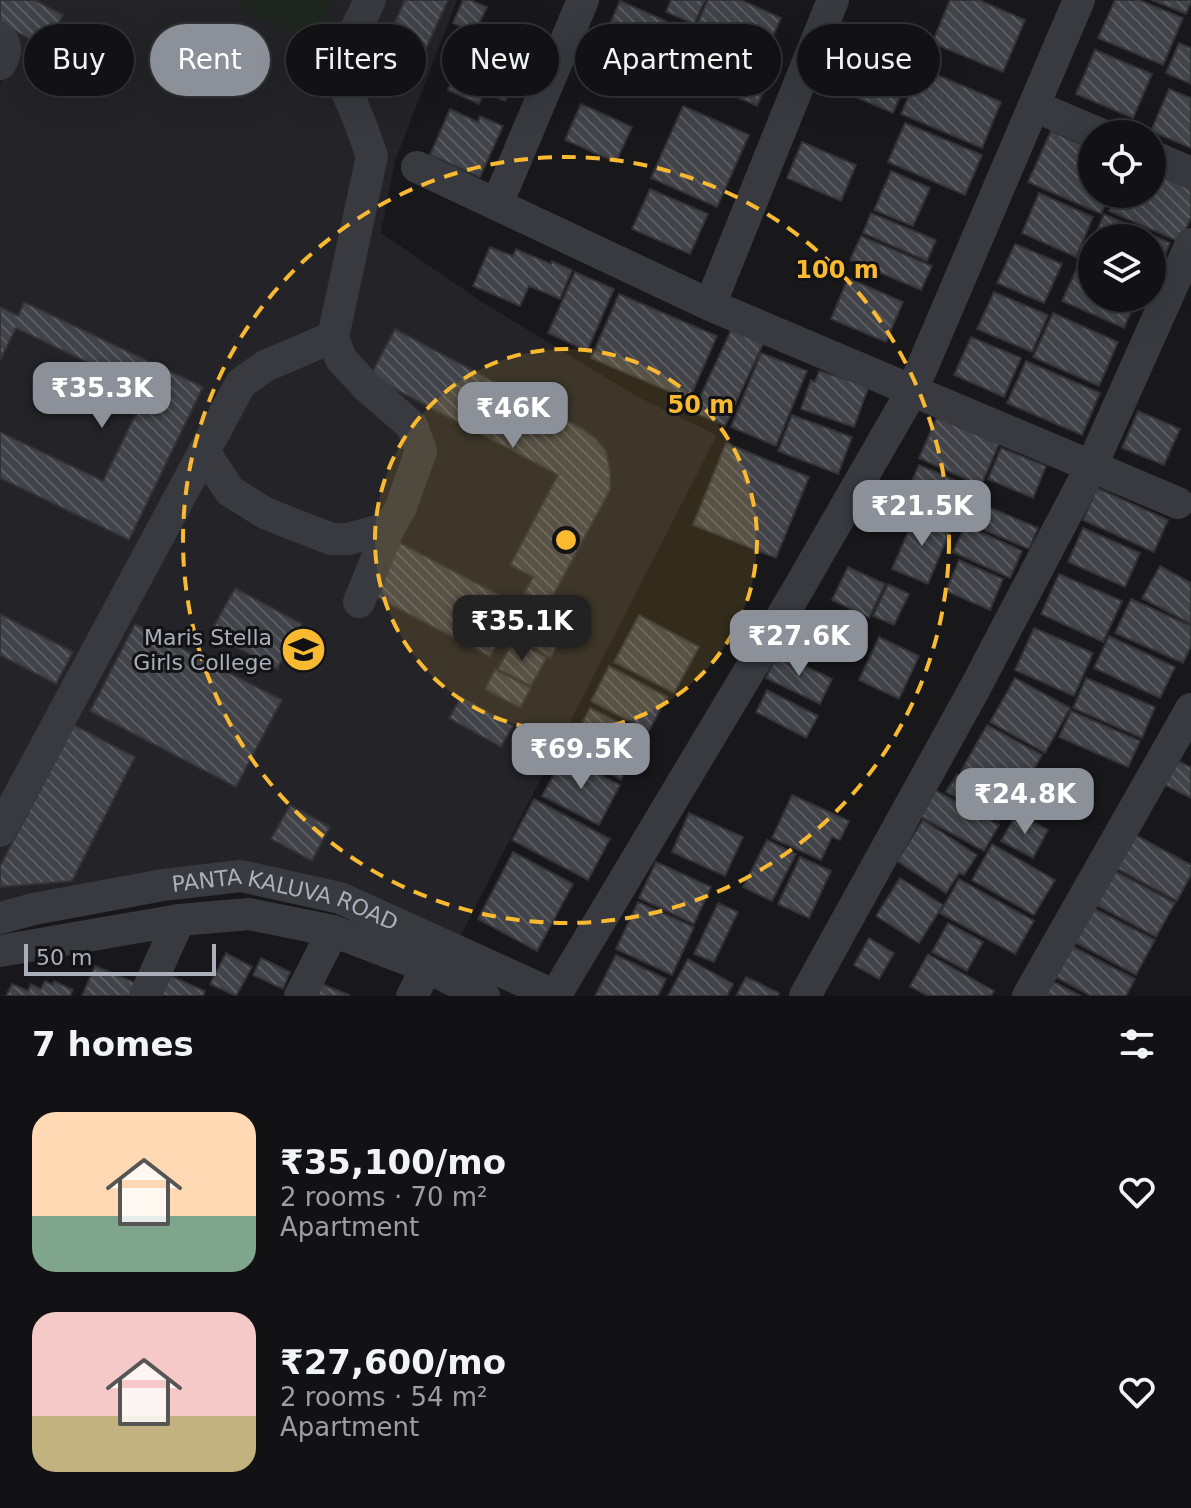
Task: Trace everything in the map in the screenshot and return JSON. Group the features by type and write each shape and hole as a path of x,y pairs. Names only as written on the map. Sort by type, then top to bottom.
{"street":[{"path":"331,539 361,596 401,507 421,451 412,426 366,386 341,359 333,337 372,156 339,65 370,0"},
{"path":"497,204 583,0"},
{"path":"710,305 833,0"},
{"path":"555,996 797,591 912,391 1079,0"},
{"path":"0,38 6,52 0,64"},
{"path":"1034,106 1078,125"},
{"path":"1166,162 1191,173"},
{"path":"417,167 710,305 1178,503"},
{"path":"805,996 975,688 1092,465 1191,244"},
{"path":"0,831 241,383 265,366 333,337"},
{"path":"204,452 230,491 265,513 331,539 348,539 389,528"},
{"path":"184,489 230,491"},
{"path":"1028,996 1191,709"},
{"name":"PANTA KALUVA ROAD","path":"14,914 163,885 241,876 340,898 555,996"},
{"path":"5,958 14,914"},
{"name":"PANTA KALUVA ROAD","path":"5,958 179,920 249,914 333,931 427,967 484,996"},
{"path":"145,996 179,920"},
{"path":"300,996 333,931"},
{"path":"412,996 427,967"}],"shaded area":[{"name":"Maris Stella Girls College","path":"0,0 457,0 448,24 442,24 442,39 426,80 426,24 286,24 286,96 420,96 395,161 381,233 482,302 638,397 717,435 460,937 237,865 0,901 0,83 20,47"},
{"path":"240,0 333,0 323,24 286,24 286,29 237,8"}],"building":[{"path":"0,0 35,0 63,15 58,24 24,24 24,36 0,23"},
{"path":"405,0 448,0 426,49 426,24 394,24"},
{"path":"463,0 487,7 479,24 453,23"},
{"path":"671,0 705,0 694,24 666,12"},
{"path":"708,0 741,0 781,18 778,24 697,24"},
{"path":"950,0 979,0 1025,20 1003,72 940,46 940,24"},
{"path":"1115,0 1139,0 1183,18 1163,65 1098,38"},
{"path":"1152,0 1191,0 1191,2 1186,14"},
{"path":"620,1 666,21 665,24 610,24"},
{"path":"1179,43 1191,48 1191,84 1166,73"},
{"path":"1095,50 1152,74 1133,118 1076,94"},
{"path":"940,76 1001,102 982,148 901,114 909,96 940,96"},
{"path":"1169,89 1191,98 1191,148 1166,137 1166,120 1156,120"},
{"path":"461,96 482,96 479,104"},
{"path":"734,96 762,96 757,106"},
{"path":"853,96 900,96 893,113"},
{"path":"581,104 632,127 616,162 565,140"},
{"path":"683,106 749,135 717,207 651,178"},
{"path":"450,109 478,122 480,116 503,126 480,177 430,155"},
{"path":"905,123 982,155 965,195 888,162"},
{"path":"1051,131 1078,143 1078,204 1028,182"},
{"path":"802,142 856,165 841,201 787,178"},
{"path":"891,171 930,188 913,226 874,210"},
{"path":"1166,178 1191,189 1191,218 1180,242 1166,236 1166,224 1139,224 1109,211 1110,208 1166,208"},
{"path":"650,189 708,214 690,254 632,229"},
{"path":"1039,193 1093,217 1090,224 1078,224 1076,257 1022,233"},
{"path":"1087,208 1104,208 1101,214"},
{"path":"871,213 936,240 927,261 863,233"},
{"path":"1104,214 1127,224 1100,224"},
{"path":"861,236 932,266 921,290 850,260"},
{"path":"1015,244 1062,264 1044,303 997,283"},
{"path":"490,247 513,256 516,249 572,270 560,299 529,286 520,306 473,286"},
{"path":"1078,266 1078,308 1062,301"},
{"path":"575,272 614,289 587,351 548,333"},
{"path":"848,278 903,302 886,342 831,319"},
{"path":"994,292 1048,315 1032,352 977,329"},
{"path":"619,294 717,336 689,400 591,358"},
{"path":"24,302 203,387 129,540 0,478 0,432 103,481 147,391 16,328 0,361 0,307 18,316"},
{"path":"1087,312 1131,312 1124,328"},
{"path":"1053,313 1118,342 1099,386 1033,357"},
{"path":"732,328 764,342 725,426 693,412"},
{"path":"395,329 583,429 606,451 610,490 548,605 524,593 533,577 510,565 558,475 370,376"},
{"path":"971,337 1021,358 1004,397 954,375"},
{"path":"761,353 807,371 776,446 731,427"},
{"path":"1026,361 1100,393 1082,435 1007,403"},
{"path":"819,371 869,386 854,427 801,409 811,380 815,382"},
{"path":"1138,411 1180,429 1164,465 1122,448"},
{"path":"792,415 852,437 838,474 778,451"},
{"path":"937,417 999,444 981,486 919,458"},
{"path":"726,443 809,477 776,558 693,525"},
{"path":"1001,448 1046,466 1033,498 988,479"},
{"path":"919,465 973,488 959,520 905,496"},
{"path":"1097,488 1168,520 1154,552 1083,520"},
{"path":"972,500 1038,528 1029,549 963,521"},
{"path":"917,511 952,526 928,584 892,569"},
{"path":"965,525 1022,551 1010,578 953,552"},
{"path":"1083,528 1140,553 1125,587 1068,562"},
{"path":"400,543 518,605 490,657 372,595"},
{"path":"959,560 1003,579 990,610 946,591"},
{"path":"1160,566 1191,583 1191,624 1142,598"},
{"path":"848,567 885,584 869,618 832,600"},
{"path":"1059,574 1122,601 1103,642 1041,614"},
{"path":"888,584 909,594 894,625 873,616"},
{"path":"235,588 302,624 277,669 210,633"},
{"path":"534,599 570,618 559,637 523,619"},
{"path":"1131,599 1191,626 1191,646 1183,663 1115,633"},
{"path":"0,614 73,652 56,684 0,655"},
{"path":"639,615 699,647 674,693 614,662"},
{"path":"523,621 560,640 551,658 514,638"},
{"path":"135,624 282,700 236,787 90,711"},
{"path":"1034,628 1093,653 1074,696 1015,670"},
{"path":"1109,636 1175,667 1160,698 1094,668"},
{"path":"879,637 919,656 899,699 859,680"},
{"path":"514,639 547,657 531,686 498,669"},
{"path":"778,653 832,679 820,704 766,678"},
{"path":"609,666 667,697 649,731 591,701"},
{"path":"495,669 531,688 520,708 485,689"},
{"path":"1015,678 1070,708 1045,753 990,722"},
{"path":"1086,678 1155,707 1142,738 1073,708"},
{"path":"767,690 818,716 806,738 756,712"},
{"path":"461,697 513,726 501,747 449,718"},
{"path":"590,708 645,736 621,780 567,752"},
{"path":"1071,711 1140,741 1128,767 1059,737"},
{"path":"74,725 135,757 72,881 0,887 0,866"},
{"path":"987,725 1042,755 1016,801 961,771"},
{"path":"564,756 620,785 599,825 542,796"},
{"path":"1173,759 1191,767 1191,798 1161,783"},
{"path":"957,774 1009,803 999,821 946,792"},
{"path":"931,788 999,825 984,851 916,814"},
{"path":"792,795 849,821 840,840 832,837 821,860 772,838"},
{"path":"534,799 610,839 588,880 512,840"},
{"path":"290,805 330,827 312,861 271,839"},
{"path":"689,813 743,837 725,876 672,852"},
{"path":"1017,813 1048,830 1033,858 1001,841"},
{"path":"923,820 977,855 964,875 959,873 946,893 897,861"},
{"path":"1132,833 1191,865 1191,875 1177,901 1114,867"},
{"path":"767,840 796,854 772,901 743,887"},
{"path":"992,844 1055,880 1034,915 972,880"},
{"path":"513,852 573,884 537,951 478,919"},
{"path":"800,857 831,871 809,918 778,904"},
{"path":"656,862 711,887 694,924 639,898"},
{"path":"1111,869 1175,903 1156,937 1093,903"},
{"path":"900,878 943,905 919,943 876,916"},
{"path":"959,879 1034,921 1015,954 940,913"},
{"path":"638,902 694,927 672,975 616,949"},
{"path":"718,903 738,912 714,962 694,954"},
{"path":"1091,907 1155,940 1136,975 1073,941"},
{"path":"948,923 983,942 967,971 932,952"},
{"path":"869,938 894,953 879,979 854,965"},
{"path":"1066,943 1135,979 1126,996 1091,996 1050,974"},
{"path":"226,953 252,967 236,996 210,984"},
{"path":"928,954 994,991 991,996 928,996 910,986"},
{"path":"616,955 666,979 658,996 595,996"},
{"path":"261,958 290,972 283,989 253,975"},
{"path":"688,959 733,984 727,996 668,996"},
{"path":"95,966 141,985 136,996 82,996"},
{"path":"166,974 205,991 203,996 156,996"},
{"path":"746,977 779,993 778,996 736,996"},
{"path":"1046,978 1081,996 1036,996"},
{"path":"45,981 53,985 54,981 73,990 70,996 6,996 12,984 28,991 31,984 41,989"},
{"path":"314,981 349,995 349,996 307,996"}],"place":[{"name":"Maris Stella Girls College","path":"303,650"}]}
